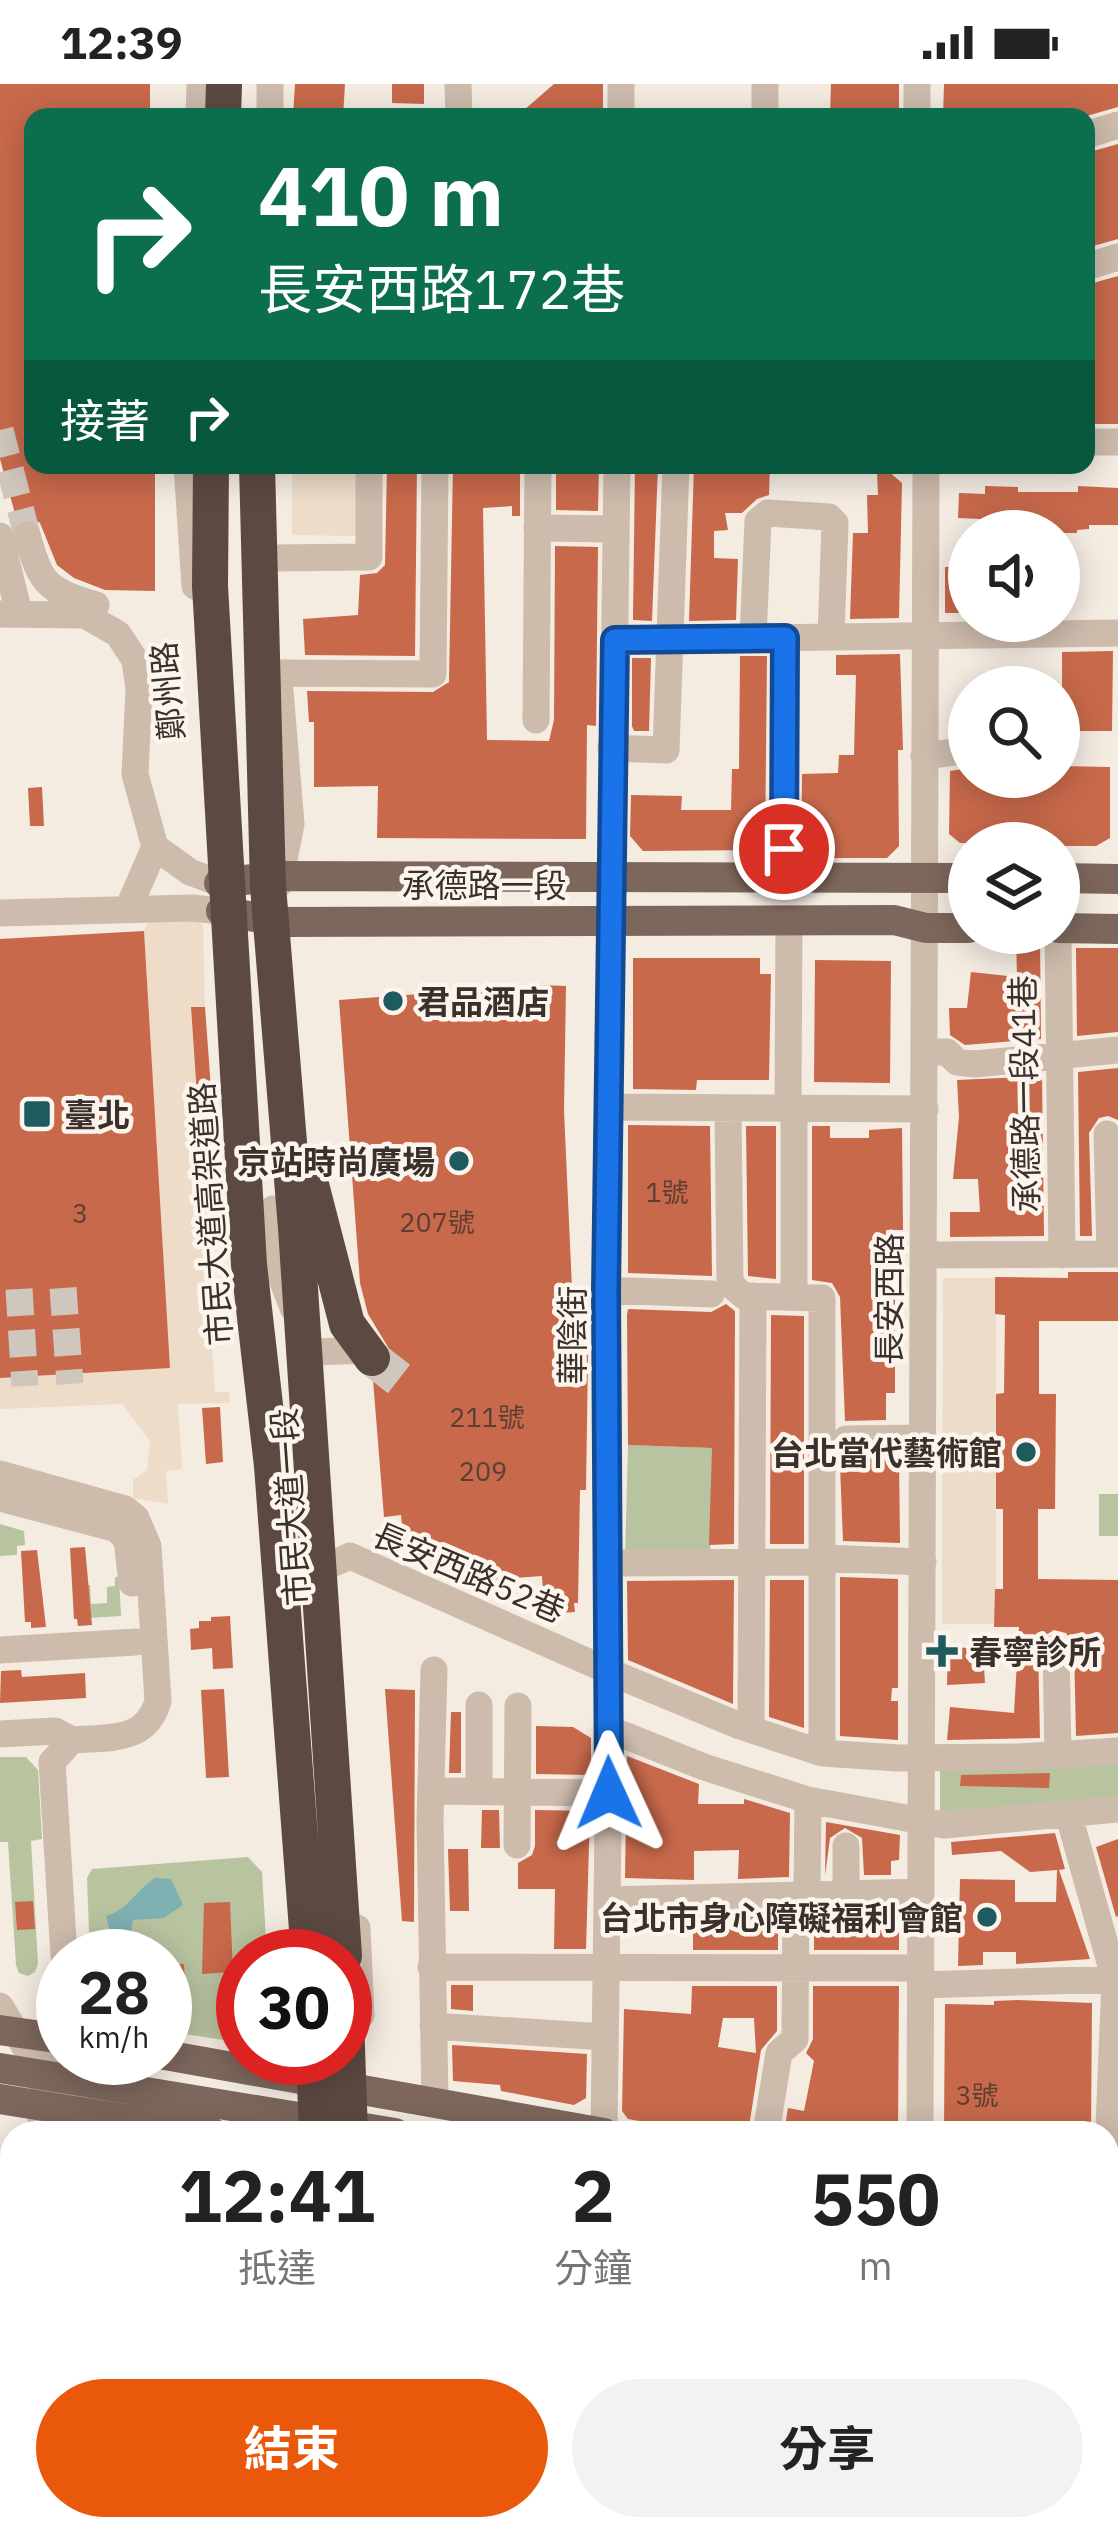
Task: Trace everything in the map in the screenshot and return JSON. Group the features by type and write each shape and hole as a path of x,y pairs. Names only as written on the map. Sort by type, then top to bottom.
{"highway":[{"name":"市民大道高架道路","path":"211,474 210,586 249,1265 272,1466 304,1929"},
{"path":"234,474 231,655 276,1262 310,1465"},
{"path":"257,474 273,881 342,1929"},
{"path":"273,881 294,941 310,1180 347,1324 369,1354"},
{"path":"272,1466 276,1262"},
{"path":"311,2085 312,2121"},
{"path":"362,2085 368,2121"}],"main road":[{"name":"承德路一段","path":"220,897 273,881 948,878"},
{"path":"1080,878 1118,879"},
{"name":"承德路一段","path":"220,897 282,922 894,920 948,928"},
{"path":"1080,930 1118,929"},
{"path":"5,2022 36,2031"},
{"path":"0,2068 42,2104 142,2121"},
{"path":"356,2085 539,2121"},
{"path":"0,2099 233,2121"}],"street":[{"name":"鄭州路","path":"188,474 220,897"},
{"path":"273,881 291,824 279,673 283,550 274,474"},
{"path":"283,550 368,557 369,474"},
{"path":"279,673 433,674 435,474"},
{"path":"536,720 538,474"},
{"name":"華陰街","path":"604,2121 610,1672 609,879 617,474"},
{"path":"611,748 666,750 676,474"},
{"name":"長安西路","path":"920,2121 926,474"},
{"path":"753,638 758,521 768,513 830,517 835,523 831,637"},
{"path":"537,528 616,529"},
{"path":"14,536 6,620 85,615 103,622 128,645 139,688 135,774 155,847 128,909"},
{"path":"14,536 45,584 121,618 141,637 149,681 139,688"},
{"path":"615,640 1118,633"},
{"path":"782,879 785,638"},
{"path":"924,756 948,753"},
{"path":"155,847 220,897"},
{"name":"市民大道一段","path":"273,881 282,922 369,2121"},
{"name":"承德路一段","path":"0,913 128,909 220,897"},
{"name":"市民大道一段","path":"220,897 252,1368 304,1929"},
{"path":"789,920 788,1098 794,1110 823,1558 822,1753"},
{"name":"承德路一段41巷","path":"1059,954 1062,1255"},
{"path":"925,1052 947,1052 957,1062 975,1064 1118,1050"},
{"path":"609,1107 925,1109"},
{"path":"728,1108 730,1284 748,1296 808,1297"},
{"path":"924,1256 1114,1254 1107,1134"},
{"path":"252,1368 276,1262 274,1209"},
{"path":"276,1262 315,1360 369,1354"},
{"path":"606,1290 711,1294"},
{"path":"748,1296 751,1729"},
{"path":"846,1439 923,1438"},
{"path":"0,1474 111,1503 136,1518 144,1531 158,1701 141,1731 126,1736 72,1739 55,1731 0,1734"},
{"path":"0,1498 117,1529 127,1540 141,1731"},
{"path":"267,1522 284,1539 296,1542 318,1533 327,1523"},
{"name":"長安西路52巷","path":"330,1565 350,1556 610,1672 822,1753 922,1757 1118,1751"},
{"path":"610,1563 812,1562 823,1558 923,1562"},
{"path":"275,1604 300,1588 334,1604"},
{"path":"0,1650 136,1642"},
{"path":"1056,1648 1058,1756"},
{"path":"323,1828 314,1719 338,1657"},
{"path":"280,1662 314,1719"},
{"path":"434,1670 431,1967 435,2102"},
{"path":"478,1792 479,1705"},
{"path":"517,1845 518,1706"},
{"path":"609,1729 704,1768 808,1800 944,1825 1118,1809"},
{"path":"52,1762 72,1739"},
{"path":"0,1746 33,1744 52,1762 62,1929"},
{"path":"433,1791 609,1793"},
{"path":"768,2121 779,2053 796,2039 808,1800"},
{"path":"1069,1816 1116,1979 1109,2121"},
{"path":"846,1846 846,1892"},
{"path":"607,1900 921,1892"},
{"path":"431,1967 797,1969 1116,1979"},
{"path":"5,2022 42,2104"},
{"path":"433,2026 605,2037"}],"green space":[{"path":"628,1445 713,1448 710,1558 625,1559"},
{"path":"1099,1494 1118,1494 1118,1536 1099,1536"},
{"path":"0,1524 24,1531 25,1545 17,1546 17,1555 0,1556"},
{"path":"115,1577 119,1577 121,1616 88,1618 85,1585 90,1585 91,1604 107,1603 107,1587 115,1586"},
{"path":"0,1757 26,1757 38,1770 42,1839 31,1841 36,1969 28,1976 19,1973 16,1965 8,1842 0,1842"},
{"path":"1118,1757 1118,1798 940,1812 940,1763"},
{"path":"248,1857 262,1872 265,1929 216,1929 216,2039 192,2035 192,1929 89,1929 87,1878 92,1869"}],"shaded area":[{"path":"292,474 359,474 359,536 292,535"},
{"path":"153,912 188,913 203,925 205,1007 191,1008 202,1184 218,1184 218,1233 205,1235 215,1392 229,1392 230,1403 178,1404 182,1469 166,1471 168,1504 133,1498 133,1480 147,1470 150,1441 122,1404 0,1409 0,1378 170,1368 144,931"},
{"path":"943,1278 996,1278 996,1624 942,1624"}],"water":[{"path":"155,1878 171,1879 183,1905 164,1918 133,1920 132,1929 109,1929 106,1916"}],"building":[{"path":"0,84 150,84 150,108 24,108 24,474 155,474 155,591 105,590 74,578 57,565 40,523 30,517 17,521 0,459"},
{"path":"295,84 345,84 344,108 294,108"},
{"path":"392,84 424,84 424,104 392,103"},
{"path":"554,84 603,84 603,108 526,108"},
{"path":"831,84 899,84 899,108 830,108"},
{"path":"944,84 1118,84 1118,107 1095,114 1095,108 943,108"},
{"path":"1118,144 1118,239 1095,245 1095,150"},
{"path":"1118,276 1118,424 1095,424 1095,282"},
{"path":"387,474 417,474 415,656 305,655 303,619 358,615 360,575 377,573 385,565"},
{"path":"453,474 520,474 520,516 512,516 512,506 483,508 487,740 549,741 554,720 555,546 598,547 596,726 587,725 586,839 377,838 378,786 314,787 314,722 309,722 307,691 433,692 449,682"},
{"path":"556,474 599,474 598,511 556,510"},
{"path":"635,474 658,474 652,621 633,620"},
{"path":"694,474 770,474 769,495 742,513 725,513 728,530 714,531 714,558 738,559 736,620 689,621"},
{"path":"877,474 892,474 902,483 899,618 850,619 853,533 868,533 867,495 878,495"},
{"path":"985,486 1018,487 1018,492 1118,488 1118,525 1080,530 1080,510 958,510 959,493 985,494"},
{"path":"945,567 948,567 948,613"},
{"path":"1113,651 1112,731 1080,731 1080,666 1062,666 1062,652"},
{"path":"900,654 899,846 887,858 801,858 802,774 838,773 839,755 854,755 856,675 836,675 836,655"},
{"path":"740,656 767,656 765,850 643,851 630,836 631,795 682,796 681,810 731,810 732,769 739,769"},
{"path":"632,658 651,658 649,731 634,731 632,726"},
{"path":"1080,766 1110,767 1110,838 1096,846 1080,846 1080,822 949,822 950,798 1080,798"},
{"path":"42,787 44,826 30,826 28,788"},
{"path":"144,931 170,1368 0,1378 0,939"},
{"path":"1080,948 1118,948 1118,1032 1077,1036 1076,954"},
{"path":"1016,954 1040,954 1041,1039 965,1045 950,1035 949,1008 967,1008 971,972 1017,977"},
{"path":"633,958 760,958 760,974 771,974 769,1080 697,1080 696,1090 633,1089"},
{"path":"815,960 891,961 890,1083 814,1082"},
{"path":"566,986 564,1111 575,1355 588,1355 578,1603 574,1603 575,1612 562,1613 544,1605 542,1576 475,1581 473,1557 415,1557 404,1544 401,1515 384,1517 373,1380 386,1375 394,1357 368,1314 360,1283 339,1000"},
{"path":"191,1007 205,1007 218,1184 203,1185"},
{"path":"1118,1068 1118,1120 1099,1118 1089,1133 1092,1236 1080,1236 1078,1072"},
{"path":"1042,1076 1044,1236 950,1237 950,1212 980,1212 978,1179 953,1179 957,1080"},
{"path":"628,1125 710,1126 712,1276 628,1273"},
{"path":"746,1126 776,1126 776,1279 748,1276"},
{"path":"812,1126 830,1126 830,1138 869,1138 869,1130 902,1128 903,1230 886,1230 886,1283 895,1284 895,1393 886,1393 886,1420 845,1421 840,1297 832,1283 812,1280"},
{"path":"1068,1272 1118,1272 1118,1321 1039,1321 1039,1394 1056,1394 1055,1509 1038,1509 1038,1579 1118,1580 1118,1733 1076,1736 1074,1647 1066,1633 1054,1630 1041,1638 1038,1647 1040,1738 947,1740 950,1707 1014,1713 1019,1627 994,1627 995,1589 1003,1589 1003,1509 996,1509 996,1394 1004,1393 1005,1315 995,1314 995,1277 1068,1278"},
{"path":"726,1304 735,1311 734,1544 709,1545 712,1448 628,1445 627,1315 628,1309 711,1312"},
{"path":"771,1315 804,1316 804,1544 770,1544"},
{"path":"220,1407 223,1462 206,1464 202,1408"},
{"path":"899,1456 900,1543 843,1541 840,1465 848,1463 848,1457"},
{"path":"85,1547 92,1625 78,1626 70,1548"},
{"path":"37,1550 46,1627 31,1628 31,1622 25,1622 21,1551"},
{"path":"840,1577 898,1579 898,1688 892,1688 891,1701 898,1701 898,1740 840,1736"},
{"path":"734,1580 733,1704 628,1660 627,1581"},
{"path":"770,1580 804,1580 804,1728 769,1717"},
{"path":"230,1616 233,1668 213,1669 212,1648 191,1650 190,1629 211,1617"},
{"path":"948,1645 983,1651 985,1683 947,1685"},
{"path":"21,1670 22,1677 85,1673 86,1698 0,1703 1,1671"},
{"path":"224,1689 229,1777 206,1778 201,1690"},
{"path":"385,1689 415,1690 414,1922 402,1921"},
{"path":"451,1712 461,1712 461,1773 449,1773"},
{"path":"536,1726 573,1727 591,1738 591,1775 536,1774"},
{"path":"627,1756 699,1784 698,1804 744,1804 744,1799 790,1813 789,1877 738,1879 739,1850 694,1851 694,1880 625,1878"},
{"path":"1050,1773 1049,1788 960,1786 961,1775"},
{"path":"482,1810 499,1810 500,1848 481,1848"},
{"path":"535,1810 590,1811 586,1949 554,1949 555,1889 518,1889 518,1863 532,1855 535,1846"},
{"path":"826,1822 900,1835 899,1860 891,1861 891,1875 864,1875 862,1838 845,1828 830,1838 825,1876"},
{"path":"1055,1833 1065,1869 1059,1870 1090,1959 1016,1964 1016,1952 983,1952 983,1965 958,1966 960,1879 1015,1880 1015,1902 1056,1902 1057,1870 1030,1872 1001,1851 952,1855 951,1842"},
{"path":"1118,1839 1118,1916 1116,1917 1096,1847"},
{"path":"448,1849 468,1849 469,1911 450,1911"},
{"path":"33,1901 35,1929 17,1930 15,1902"},
{"path":"230,1902 231,1929 216,1929 216,1973 202,1974 204,1903"},
{"path":"899,1911 899,1950 814,1950 814,1913"},
{"path":"778,1914 778,1950 693,1950 693,1916"},
{"path":"451,1985 473,1985 473,2011 451,2009"},
{"path":"692,1986 777,1986 777,2031 761,2050 750,2121 628,2119 622,2111 624,2009 691,2014","holes":["723,2018 754,2018 756,2053 718,2047"]},
{"path":"813,1986 899,1986 898,2121 786,2121 788,2108 804,2111 814,2061 806,2053 813,2039"},
{"path":"994,2001 1092,2003 1091,2121 944,2121 945,2004 994,2005"},
{"path":"452,2045 587,2054 586,2098 574,2105 501,2091 500,2085 453,2081"}],"tunnel":[{"path":"0,430 27,535"},
{"path":"63,1288 70,1384"},
{"path":"19,1289 25,1386"},
{"path":"372,1358 399,1379"}],"place":[{"name":"君品酒店","path":"393,1001"},
{"name":"臺北","path":"37,1114"},
{"name":"京站時尚廣場","path":"459,1161"},
{"name":"台北當代藝術館","path":"1026,1452"},
{"name":"春寧診所","path":"942,1651"},
{"name":"台北市身心障礙福利會館","path":"987,1917"}],"route":[{"path":"609,1793 606,1290 615,640 785,638 784,849"}]}
